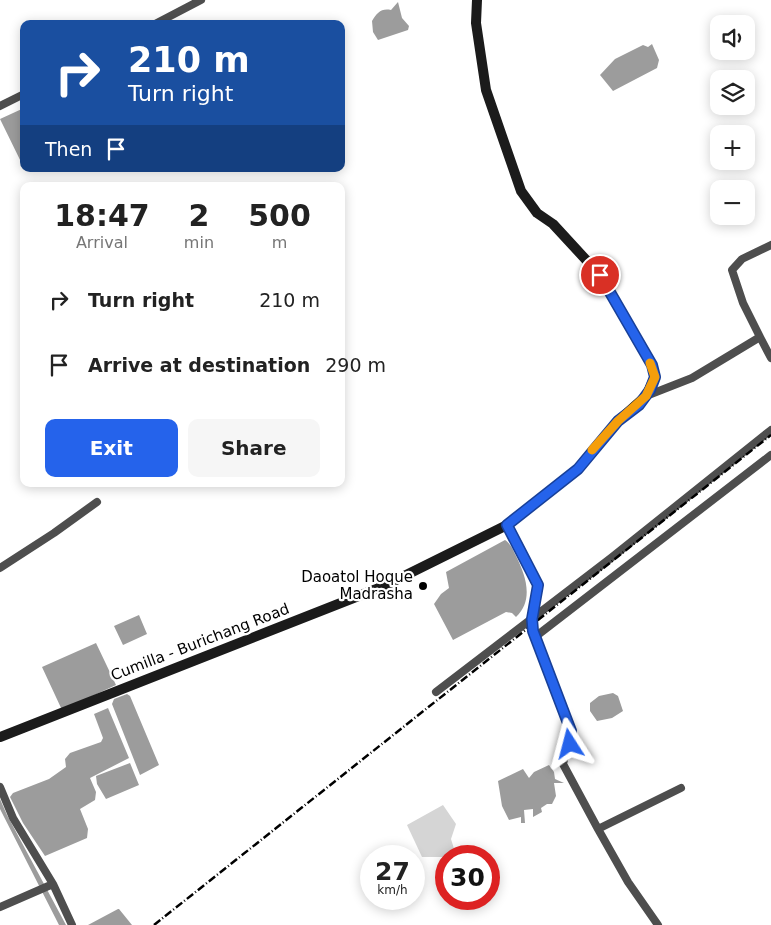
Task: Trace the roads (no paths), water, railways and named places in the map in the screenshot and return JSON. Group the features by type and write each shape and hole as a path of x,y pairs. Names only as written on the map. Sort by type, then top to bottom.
{"main road":[{"name":"Cumilla - Burichang Road","path":"0,737 384,586 507,525 578,469 618,421 646,396 655,377 652,365 600,275 553,224 537,213 521,191 486,90 476,23 477,0"}],"street":[{"path":"163,20 201,0"},
{"path":"0,106 20,96"},
{"path":"771,245 742,259 732,270 743,303 771,358"},
{"path":"646,396 692,378 760,337"},
{"path":"436,692 532,619 771,430"},
{"path":"535,637 771,455"},
{"path":"0,568 54,534 97,502"},
{"path":"507,525 538,585 532,619 535,637 571,731 572,738 565,754 564,764 628,882 658,925"},
{"path":"0,787 13,818 72,925"},
{"path":"598,829 681,788"},
{"path":"0,907 50,885"}],"railway":[{"path":"154,925 771,435"}],"place":[{"name":"Daoatol Hoque Madrasha","path":"423,586"}]}
